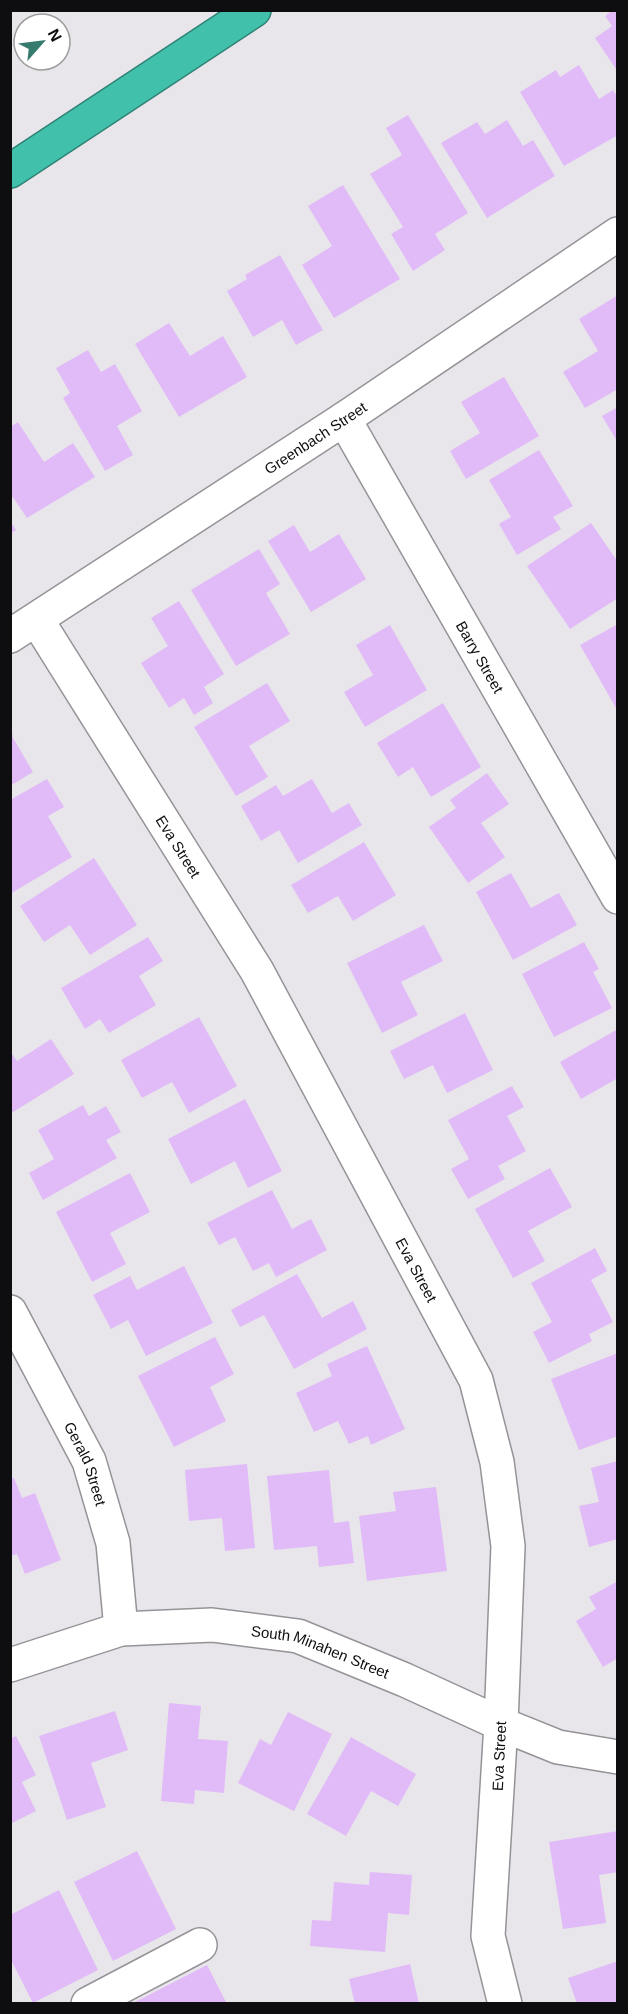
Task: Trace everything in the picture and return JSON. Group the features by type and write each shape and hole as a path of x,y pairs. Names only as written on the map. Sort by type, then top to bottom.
{"highway":[{"path":"10,171 254,10"}],"street":[{"name":"Greenbach Street","path":"24,628 344,419 618,234"},
{"name":"Barry Street","path":"344,419 618,897"},
{"name":"Eva Street","path":"24,628 257,971 476,1380 498,1462 508,1546 501,1724 488,1936 505,2004"},
{"name":"Gerald Street","path":"10,1312 89,1461 113,1543 121,1629"},
{"name":"South Minahen Street","path":"10,1665 121,1629 212,1625 298,1636 405,1680 558,1748 618,1757"},
{"path":"88,2004 200,1945"}],"building":[{"path":"613,10 618,10 618,72 595,38 612,26 605,16"},
{"path":"579,65 599,99 613,90 618,98 618,135 564,166 520,92 556,70 560,77"},
{"path":"408,115 468,213 435,234 445,250 413,271 391,234 403,227 370,174 402,155 386,128"},
{"path":"507,120 523,146 533,140 555,176 487,218 441,143 477,122 485,134"},
{"path":"343,185 400,279 334,318 302,265 332,246 308,206"},
{"path":"280,255 323,330 296,345 282,320 253,337 227,291 247,279 245,275"},
{"path":"618,295 618,389 585,408 563,372 598,351 579,319"},
{"path":"169,323 190,356 223,336 247,377 179,417 135,344"},
{"path":"88,350 101,372 115,364 142,411 117,426 133,455 105,471 63,398 70,393 56,368"},
{"path":"504,377 539,436 466,479 450,451 480,433 461,402"},
{"path":"618,407 618,443 602,416"},
{"path":"18,422 44,462 73,443 95,477 27,518 10,493 10,427"},
{"path":"539,450 573,506 553,517 561,529 517,555 499,524 511,517 489,480"},
{"path":"10,521 16,530 10,534"},
{"path":"591,523 618,562 618,598 570,629 527,566"},
{"path":"294,525 310,552 339,534 366,579 311,612 268,541"},
{"path":"259,549 280,584 266,593 290,634 236,666 191,590"},
{"path":"179,601 224,674 204,687 213,703 194,715 184,698 169,708 141,663 168,646 151,618"},
{"path":"618,624 618,708 616,708 580,645"},
{"path":"390,625 427,690 365,727 344,692 373,675 356,645"},
{"path":"267,683 290,721 249,746 268,777 236,796 194,727"},
{"path":"443,703 481,767 431,797 413,767 398,777 377,743"},
{"path":"10,730 33,772 10,786"},
{"path":"487,773 509,804 481,823 505,857 468,883 429,827 456,808 450,800"},
{"path":"47,779 64,807 48,816 72,857 10,894 10,800"},
{"path":"312,779 332,813 349,803 362,825 298,863 279,830 261,841 241,806 276,785 283,796"},
{"path":"364,842 396,895 353,921 338,896 308,913 291,885"},
{"path":"94,858 137,925 90,955 70,925 44,942 20,906"},
{"path":"511,873 531,908 559,893 577,925 513,960 476,892"},
{"path":"424,925 443,961 401,982 418,1015 382,1033 347,963"},
{"path":"148,937 163,961 139,976 156,1005 109,1033 100,1019 85,1029 61,988"},
{"path":"584,942 599,969 593,972 612,1008 554,1037 522,974"},
{"path":"465,1013 493,1070 447,1093 433,1065 404,1079 390,1051"},
{"path":"199,1017 237,1086 189,1113 172,1082 142,1098 121,1060"},
{"path":"618,1029 618,1078 581,1099 560,1062"},
{"path":"51,1039 74,1074 10,1114 10,1051 17,1061"},
{"path":"512,1086 524,1107 507,1116 526,1151 498,1166 505,1179 468,1199 451,1169 469,1159 448,1120"},
{"path":"245,1099 282,1171 248,1188 235,1161 191,1184 168,1139"},
{"path":"83,1105 89,1116 106,1106 121,1132 106,1140 117,1158 43,1200 29,1173 54,1159 38,1130"},
{"path":"550,1168 572,1207 528,1231 545,1261 513,1278 475,1209"},
{"path":"130,1173 150,1212 110,1233 126,1264 92,1282 56,1212"},
{"path":"272,1190 292,1229 311,1219 327,1250 276,1277 269,1263 253,1271 235,1237 219,1245 207,1223"},
{"path":"595,1248 607,1271 591,1280 613,1322 589,1334 592,1341 549,1363 533,1332 552,1322 531,1283"},
{"path":"184,1266 213,1323 146,1356 128,1320 111,1329 93,1295 130,1276 137,1290"},
{"path":"297,1274 322,1318 353,1301 367,1329 294,1369 264,1315 240,1327 231,1310"},
{"path":"215,1337 234,1374 210,1387 226,1421 174,1447 138,1376"},
{"path":"367,1346 405,1429 371,1445 368,1436 349,1444 338,1421 314,1432 296,1393 332,1376 327,1364"},
{"path":"618,1353 618,1436 579,1450 551,1379"},
{"path":"618,1461 618,1539 589,1547 579,1506 599,1502 591,1468"},
{"path":"247,1464 255,1548 225,1551 222,1518 189,1521 185,1470"},
{"path":"329,1470 334,1523 349,1521 354,1563 319,1567 317,1546 274,1550 267,1476"},
{"path":"14,1478 22,1498 35,1493 61,1560 25,1574 17,1554 10,1556 10,1479"},
{"path":"436,1487 447,1571 367,1581 359,1516 396,1511 393,1492"},
{"path":"618,1581 618,1658 603,1667 576,1621 596,1609 589,1597"},
{"path":"169,1703 201,1706 198,1739 228,1741 224,1793 195,1790 194,1804 161,1801"},
{"path":"115,1711 128,1750 91,1763 106,1807 67,1820 39,1736"},
{"path":"288,1712 332,1734 294,1811 238,1783 260,1739 271,1745"},
{"path":"16,1736 36,1775 22,1782 36,1811 10,1824 10,1739"},
{"path":"351,1737 416,1774 398,1806 371,1791 346,1836 307,1814"},
{"path":"618,1831 618,1872 599,1875 606,1923 563,1929 549,1842"},
{"path":"137,1851 176,1929 113,1961 74,1882"},
{"path":"370,1872 412,1875 409,1915 388,1913 385,1952 310,1946 312,1920 331,1921 334,1882 369,1885"},
{"path":"59,1890 98,1970 33,2003 10,1958 10,1915"},
{"path":"618,1961 618,2004 577,2004 568,1978"},
{"path":"410,1964 419,2004 355,2004 349,1979"},
{"path":"207,1965 227,2004 136,2004 135,2002"}]}
